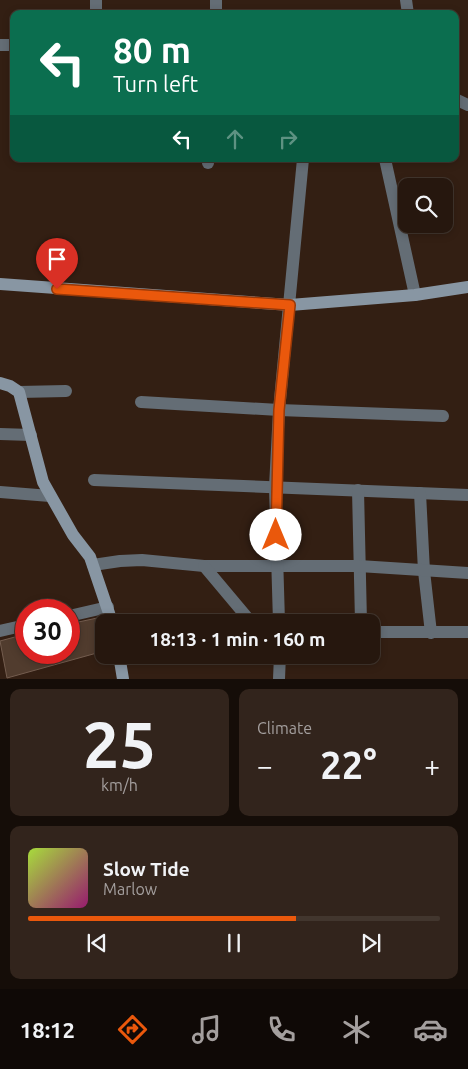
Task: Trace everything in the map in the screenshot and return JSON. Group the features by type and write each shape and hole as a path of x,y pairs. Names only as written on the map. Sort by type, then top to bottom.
{"street":[{"path":"278,614 275,487 279,410 303,162"},
{"path":"385,162 415,295"},
{"path":"0,284 290,305 466,289"},
{"path":"0,383 10,386 19,392 66,391"},
{"path":"19,392 43,482 73,535 86,551 110,614"},
{"path":"142,402 279,410 443,416"},
{"path":"0,434 31,435"},
{"path":"94,480 468,495"},
{"path":"358,490 361,614"},
{"path":"0,492 50,496"},
{"path":"420,494 424,571 431,633"},
{"path":"93,566 120,561 142,560 204,566 359,566 468,572"},
{"path":"204,566 244,614"},
{"path":"80,613 108,607"},
{"path":"0,631 15,628"},
{"path":"380,632 468,632"},
{"path":"120,664 123,679"},
{"path":"280,664 280,679"}],"building":[{"path":"95,618 95,654 80,658 80,622"},
{"path":"15,637 15,664 57,664 7,678 0,641"}],"route":[{"path":"57,289 290,305 279,410 275,487 276,535"}]}
